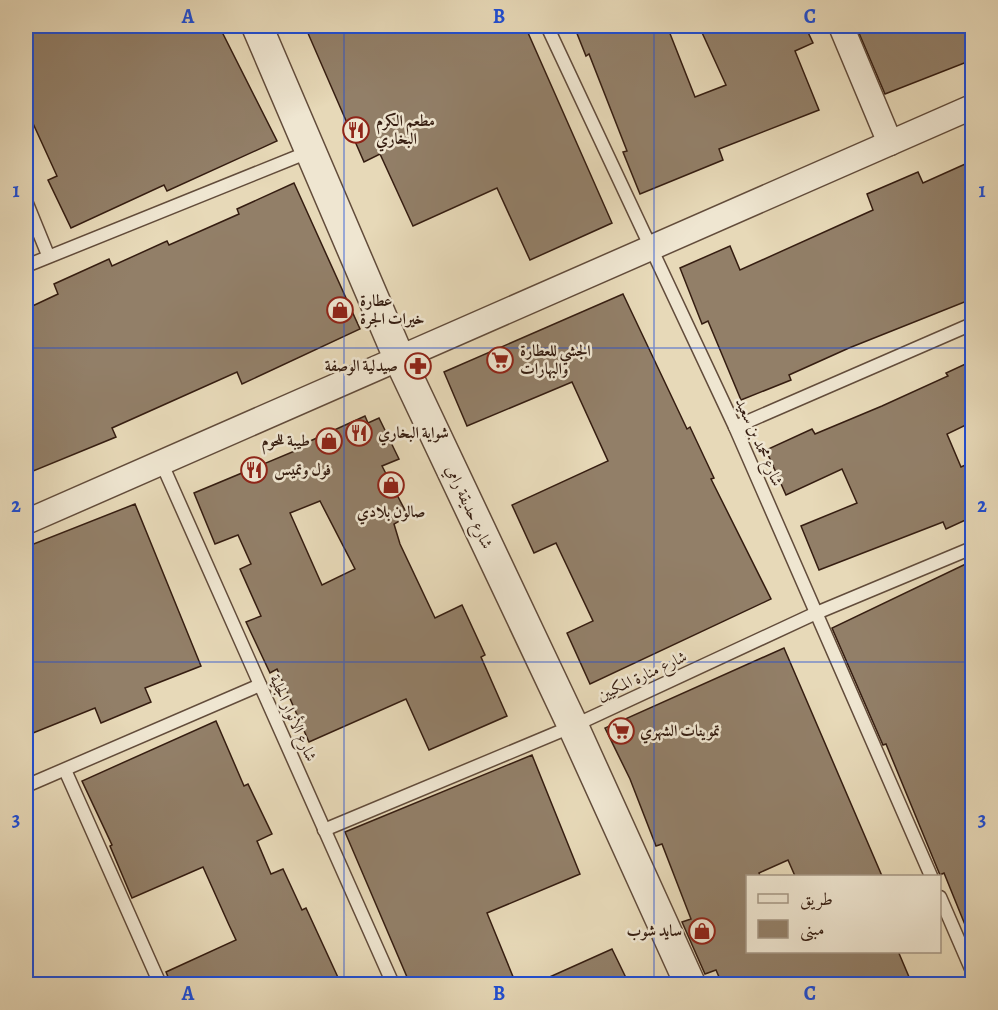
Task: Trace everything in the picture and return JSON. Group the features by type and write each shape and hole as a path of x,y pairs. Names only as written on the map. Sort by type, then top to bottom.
{"street":[{"name":"شارع حديقة رامي","path":"257,26 313,150 399,358 573,726 690,984"},
{"path":"841,26 890,143"},
{"path":"26,522 972,107"}],"lane":[{"name":"شارع محمد بن سعيد","path":"547,26 735,427 814,614 931,875"},
{"path":"26,266 48,255 313,150"},
{"path":"26,201 48,255"},
{"path":"735,427 972,324"},
{"name":"شارع الأنوار الجلية","path":"162,464 393,984"},
{"name":"شارع منارة المكيين","path":"324,830 573,726 814,614 972,548"},
{"path":"26,786 260,685"},
{"path":"65,770 160,984"},
{"path":"941,901 972,971"}],"building":[{"path":"26,26 219,26 277,141 167,191 164,185 71,228 48,180 57,176 26,108"},
{"path":"318,26 525,26 612,223 530,260 497,188 413,226 380,154 364,162 307,31"},
{"path":"574,26 667,26 695,97 726,85 699,26 805,26 813,43 795,51 819,110 719,149 723,160 640,194 623,152 627,151 589,54 586,56"},
{"path":"856,26 972,26 972,60 885,94"},
{"path":"972,161 972,299 849,348 789,375 791,380 741,400 708,321 702,324 680,268 730,246 740,270 873,210 867,194 918,172 923,183"},
{"path":"294,183 360,329 242,384 237,372 112,428 116,437 26,474 26,309 58,294 54,284 109,259 112,266 167,241 169,245 239,214 237,209"},
{"path":"623,294 687,429 690,427 714,478 711,479 771,599 590,684 567,633 593,621 556,543 534,553 512,505 608,461 572,382 467,426 444,372"},
{"path":"972,361 972,422 947,434 961,467 972,462 972,517 946,529 943,522 819,570 801,526 857,503 842,469 786,495 766,450 812,429 815,434 882,406 948,376 946,373"},
{"path":"365,416 368,423 379,418 399,459 382,466 408,516 394,524 400,544 435,618 462,605 485,655 481,657 507,716 429,750 406,699 309,742 277,669 270,673 246,622 261,616 240,569 251,564 238,535 215,544 194,493 309,445 308,442","holes":["320,501 355,569 322,585 290,513"]},
{"path":"135,504 201,666 145,688 151,702 101,723 95,708 33,733 26,716 26,547"},
{"path":"972,561 972,942 944,873 940,875 886,744 883,745 832,628"},
{"path":"784,648 882,875 795,875 788,860 759,873 760,875 746,875 746,953 899,953 912,984 722,984 716,970 705,974 682,922 691,919 662,844 656,846 630,779 605,728"},
{"path":"216,721 244,786 248,784 272,834 257,841 271,874 283,869 302,910 306,908 341,984 171,984 166,972 236,940 203,867 132,898 110,846 112,845 82,781"},
{"path":"532,755 580,874 487,913 516,984 410,984 345,832"},
{"path":"612,949 629,984 534,984"}],"place":[{"name":"مطعم الكرم البخاري","path":"356,130"},
{"name":"عطارة خيرات الجرة","path":"340,310"},
{"name":"الجشي للعطارة والبهارات","path":"500,360"},
{"name":"صيدلية الوصفة","path":"418,366"},
{"name":"شواية البخاري","path":"359,433"},
{"name":"طيبة للحوم","path":"329,441"},
{"name":"فول وتميس","path":"254,470"},
{"name":"صالون بلادي","path":"391,485"},
{"name":"تموينات الشهري","path":"621,731"},
{"name":"سايد شوب","path":"702,931"}]}
